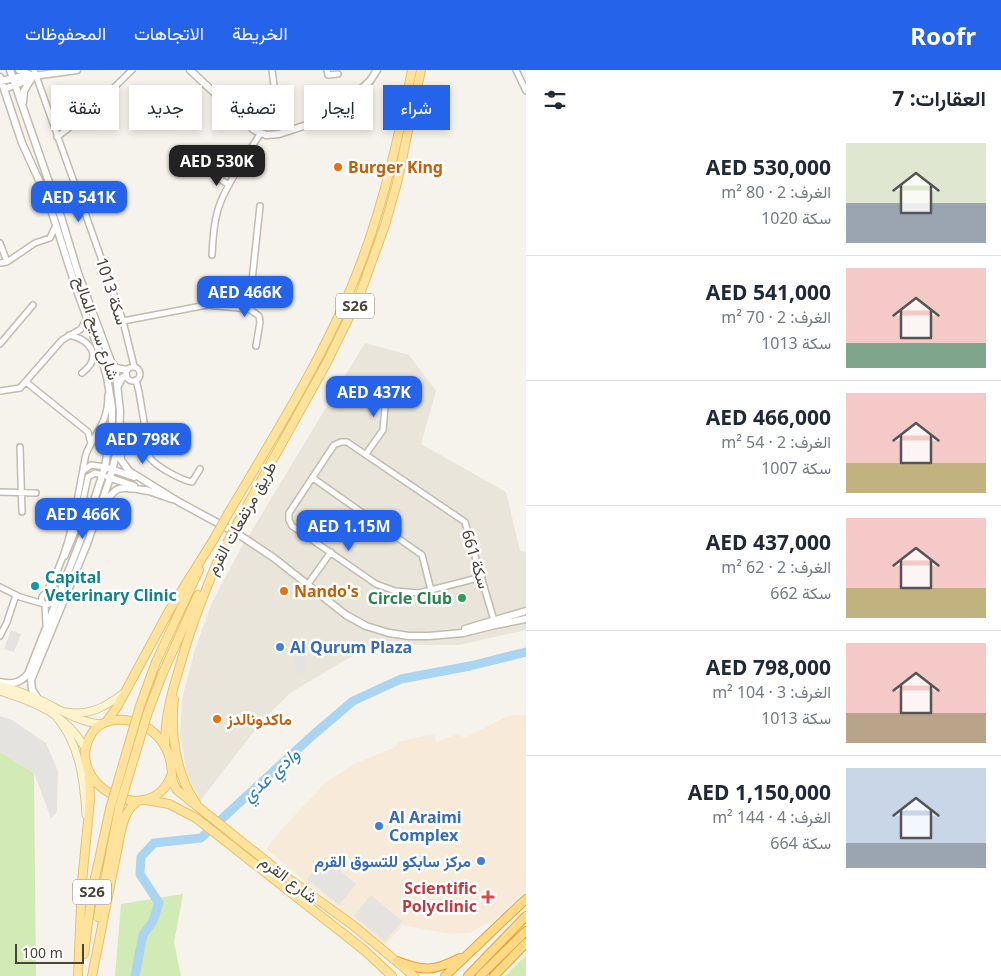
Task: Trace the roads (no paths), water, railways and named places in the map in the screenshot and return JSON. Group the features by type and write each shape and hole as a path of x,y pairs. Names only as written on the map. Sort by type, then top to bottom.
{"highway":[{"path":"445,976 526,899"},
{"path":"468,976 526,916"},
{"path":"480,976 526,931"},
{"path":"494,976 526,943"},
{"path":"498,976 526,943"},
{"path":"397,961 422,970 434,969 468,954"},
{"path":"454,976 468,954"}],"main road":[{"name":"طريق مرتفعات القرم","path":"80,976 92,892 110,808 140,706 156,662 214,539 314,365 362,261 388,178 412,70"},
{"name":"طريق مرتفعات القرم","path":"92,976 95,938 107,864 119,808 148,712 190,612 326,364 359,297 385,225 397,183 421,70"},
{"path":"85,748 93,732 114,712 168,611 214,539"},
{"path":"165,746 166,714 188,637 200,602 222,551"},
{"path":"178,674 173,705 174,736 183,779 202,811"},
{"path":"0,683 38,699 57,712 78,736 85,748 90,800 82,882 80,976"},
{"path":"0,691 82,721 104,723 121,720 140,724 152,731 161,740 171,764 171,776 166,786 162,790 129,807 125,816 92,976"},
{"path":"57,712 80,714 97,710 110,704 125,692"},
{"path":"57,712 68,731 79,762 84,792 86,833"},
{"path":"88,771 98,784 111,795 125,800 142,800"},
{"name":"شارع القرم","path":"171,776 177,790 202,811 354,926 414,976"},
{"name":"شارع القرم","path":"142,800 169,804 196,818 364,950 392,976"}],"street":[{"name":"شارع سيح المالح","path":"10,70 62,220 78,273 116,375 120,411 119,443 110,478 91,532 31,680 32,689 38,699"},
{"path":"19,70 33,75"},
{"path":"1,79 77,70"},
{"path":"57,137 88,113 132,70"},
{"path":"190,70 260,134 279,134 328,118 370,81 377,70"},
{"path":"272,70 274,85"},
{"path":"327,70 328,75 338,74"},
{"path":"516,70 526,91"},
{"path":"4,90 15,86 33,75"},
{"path":"22,107 24,91 33,75"},
{"name":"سكة 1013","path":"33,75 95,237 123,321 134,366"},
{"name":"شارع سيح المالح","path":"0,683 12,684 24,679 28,674 83,534 105,467 112,422 112,407 107,377 93,332 48,200 22,143 1,79"},
{"path":"212,255 215,222 221,202 229,185 260,134"},
{"path":"178,152 229,185"},
{"path":"249,309 260,206"},
{"path":"50,238 56,225"},
{"path":"0,263 7,262 35,243 50,238 62,243"},
{"path":"0,243 7,262"},
{"path":"0,344 33,305"},
{"path":"123,321 206,305 249,309 259,316 260,322 256,346"},
{"path":"0,391 20,388 62,340 81,329 87,318"},
{"path":"81,329 93,332"},
{"path":"69,335 82,339 91,348 93,357 91,363 82,373"},
{"path":"111,362 116,368 126,373 130,380 136,380"},
{"path":"117,387 126,373 134,366 138,368 140,373 136,380"},
{"path":"43,636 46,620 42,601 43,595 56,572 72,528 86,454 90,443 103,425 108,408 107,377"},
{"path":"136,380 150,458 160,466 187,481 192,482 200,469"},
{"path":"26,382 88,432 99,432"},
{"path":"366,454 383,430 387,383"},
{"path":"88,432 90,443"},
{"name":"سكة 661","path":"313,478 334,445 347,442 465,522 494,622"},
{"path":"119,443 121,460 124,466 150,487"},
{"path":"20,447 22,512"},
{"path":"82,472 91,465 112,469 180,502 238,534 308,584 346,615 377,630 409,636 455,633 494,622 526,610"},
{"path":"0,587 16,595 44,604 51,603 52,588 78,524 88,476 95,473 150,487"},
{"path":"431,590 422,555 313,478 289,513 289,520 292,526 376,584 395,591 420,593 482,577"},
{"path":"91,532 112,492 122,487 150,487"},
{"path":"0,492 36,493"},
{"path":"308,584 331,552"},
{"path":"0,636 16,595"},
{"path":"34,600 43,595 52,596"},
{"path":"494,622 526,619"}],"waterway":[{"name":"وادي عدي","path":"135,976 143,935 153,921 159,903 140,874 141,857 154,843 201,838 313,735 353,701 401,679 470,666 526,652"}],"place":[{"name":"Burger King","path":"338,167"},
{"name":"Capital Veterinary Clinic","path":"35,586"},
{"name":"Nando's","path":"284,591"},
{"name":"Circle Club","path":"462,598"},
{"name":"Al Qurum Plaza","path":"280,647"},
{"name":"ماكدونالدز","path":"217,719"},
{"name":"Al Araimi Complex","path":"379,826"},
{"name":"مركز سابكو للتسوق القرم","path":"481,861"},
{"name":"Scientific Polyclinic","path":"488,897"}]}
